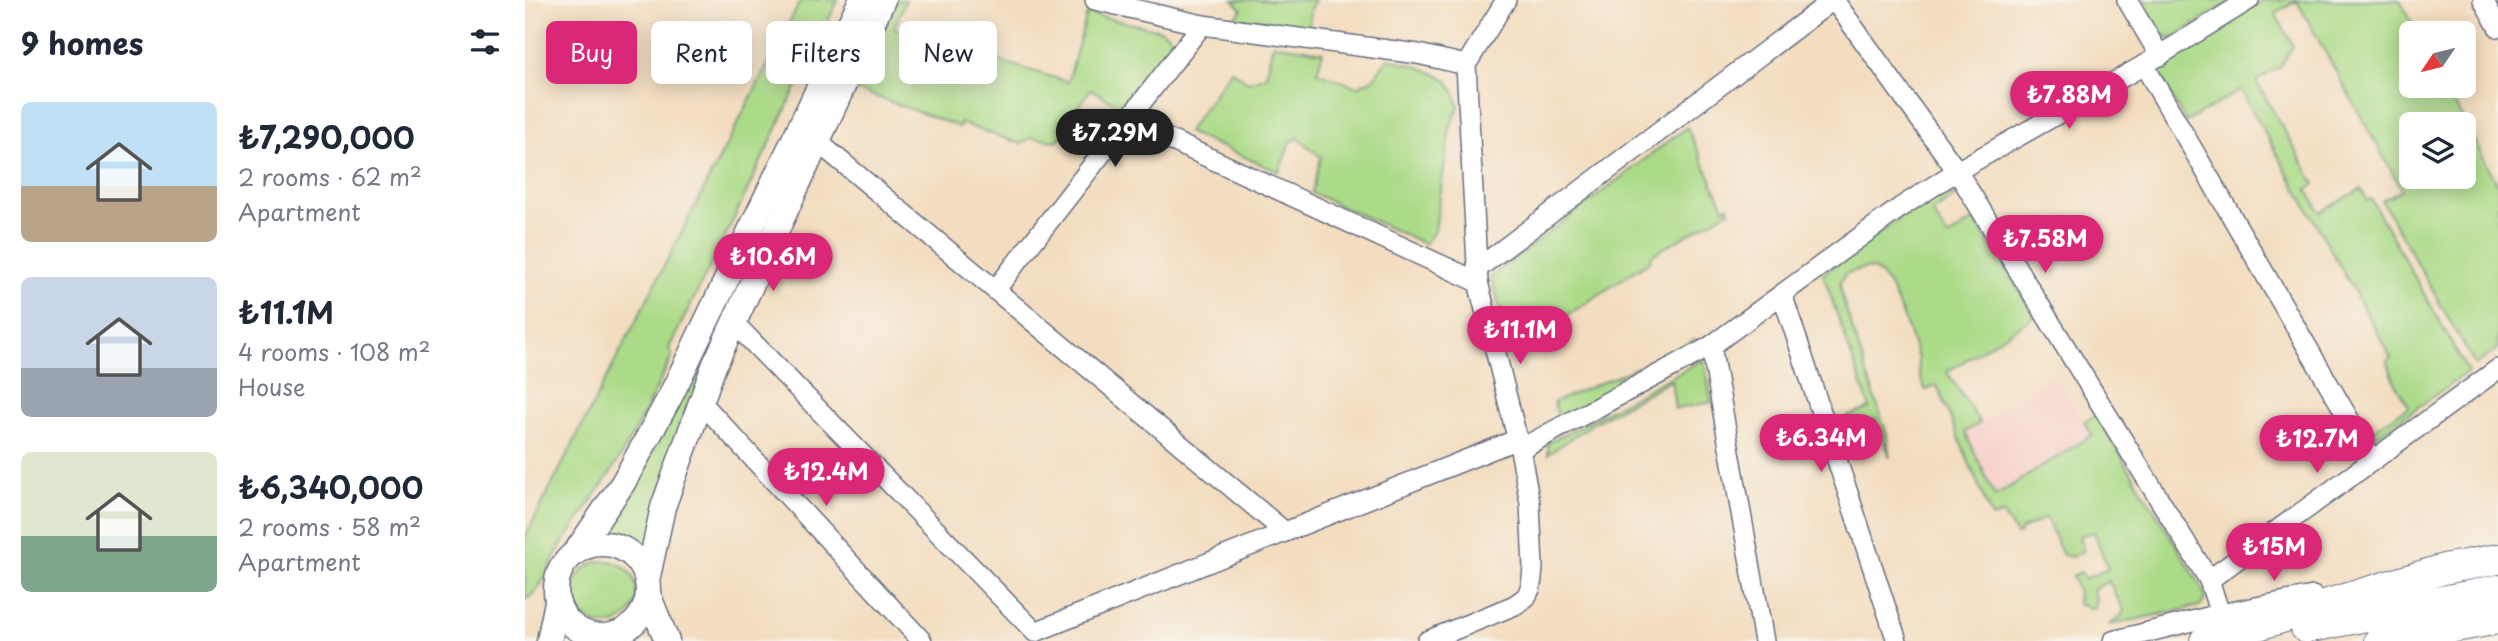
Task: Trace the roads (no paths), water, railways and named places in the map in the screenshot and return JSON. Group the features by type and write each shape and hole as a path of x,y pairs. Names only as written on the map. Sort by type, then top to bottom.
{"highway":[{"path":"2205,641 2444,569 2498,559"},
{"path":"2250,641 2498,590"},
{"path":"2379,641 2498,619"},
{"path":"2405,641 2498,629"}],"main road":[{"path":"549,641 557,603 558,575 622,483 670,397 861,0"},
{"path":"557,603 564,616 580,630 601,636 619,637 638,620 645,608 663,507 701,401 734,323 883,0"},
{"path":"575,553 589,546 603,544 618,547 632,555 642,567 667,641"}],"street":[{"path":"1095,0 1202,25 1418,54 1466,65"},
{"path":"1427,641 1515,605 1526,597 1531,587 1533,568 1530,503 1519,444 1478,276 1466,65 1506,0"},
{"path":"1478,276 1834,0 1957,171 2209,580 2220,614"},
{"path":"2127,0 2152,61 2372,459"},
{"path":"734,323 1035,632 1285,532 1519,444 1711,346 1901,207 1957,171 2152,61 2249,0"},
{"path":"2483,0 2498,27"},
{"path":"996,289 1202,25"},
{"path":"1127,120 1478,276"},
{"path":"818,142 1285,532"},
{"path":"1782,294 1898,641"},
{"path":"1711,346 1765,641"},
{"path":"2209,580 2498,369"},
{"path":"701,401 922,641"},
{"path":"2113,641 2220,614 2444,569"}]}
